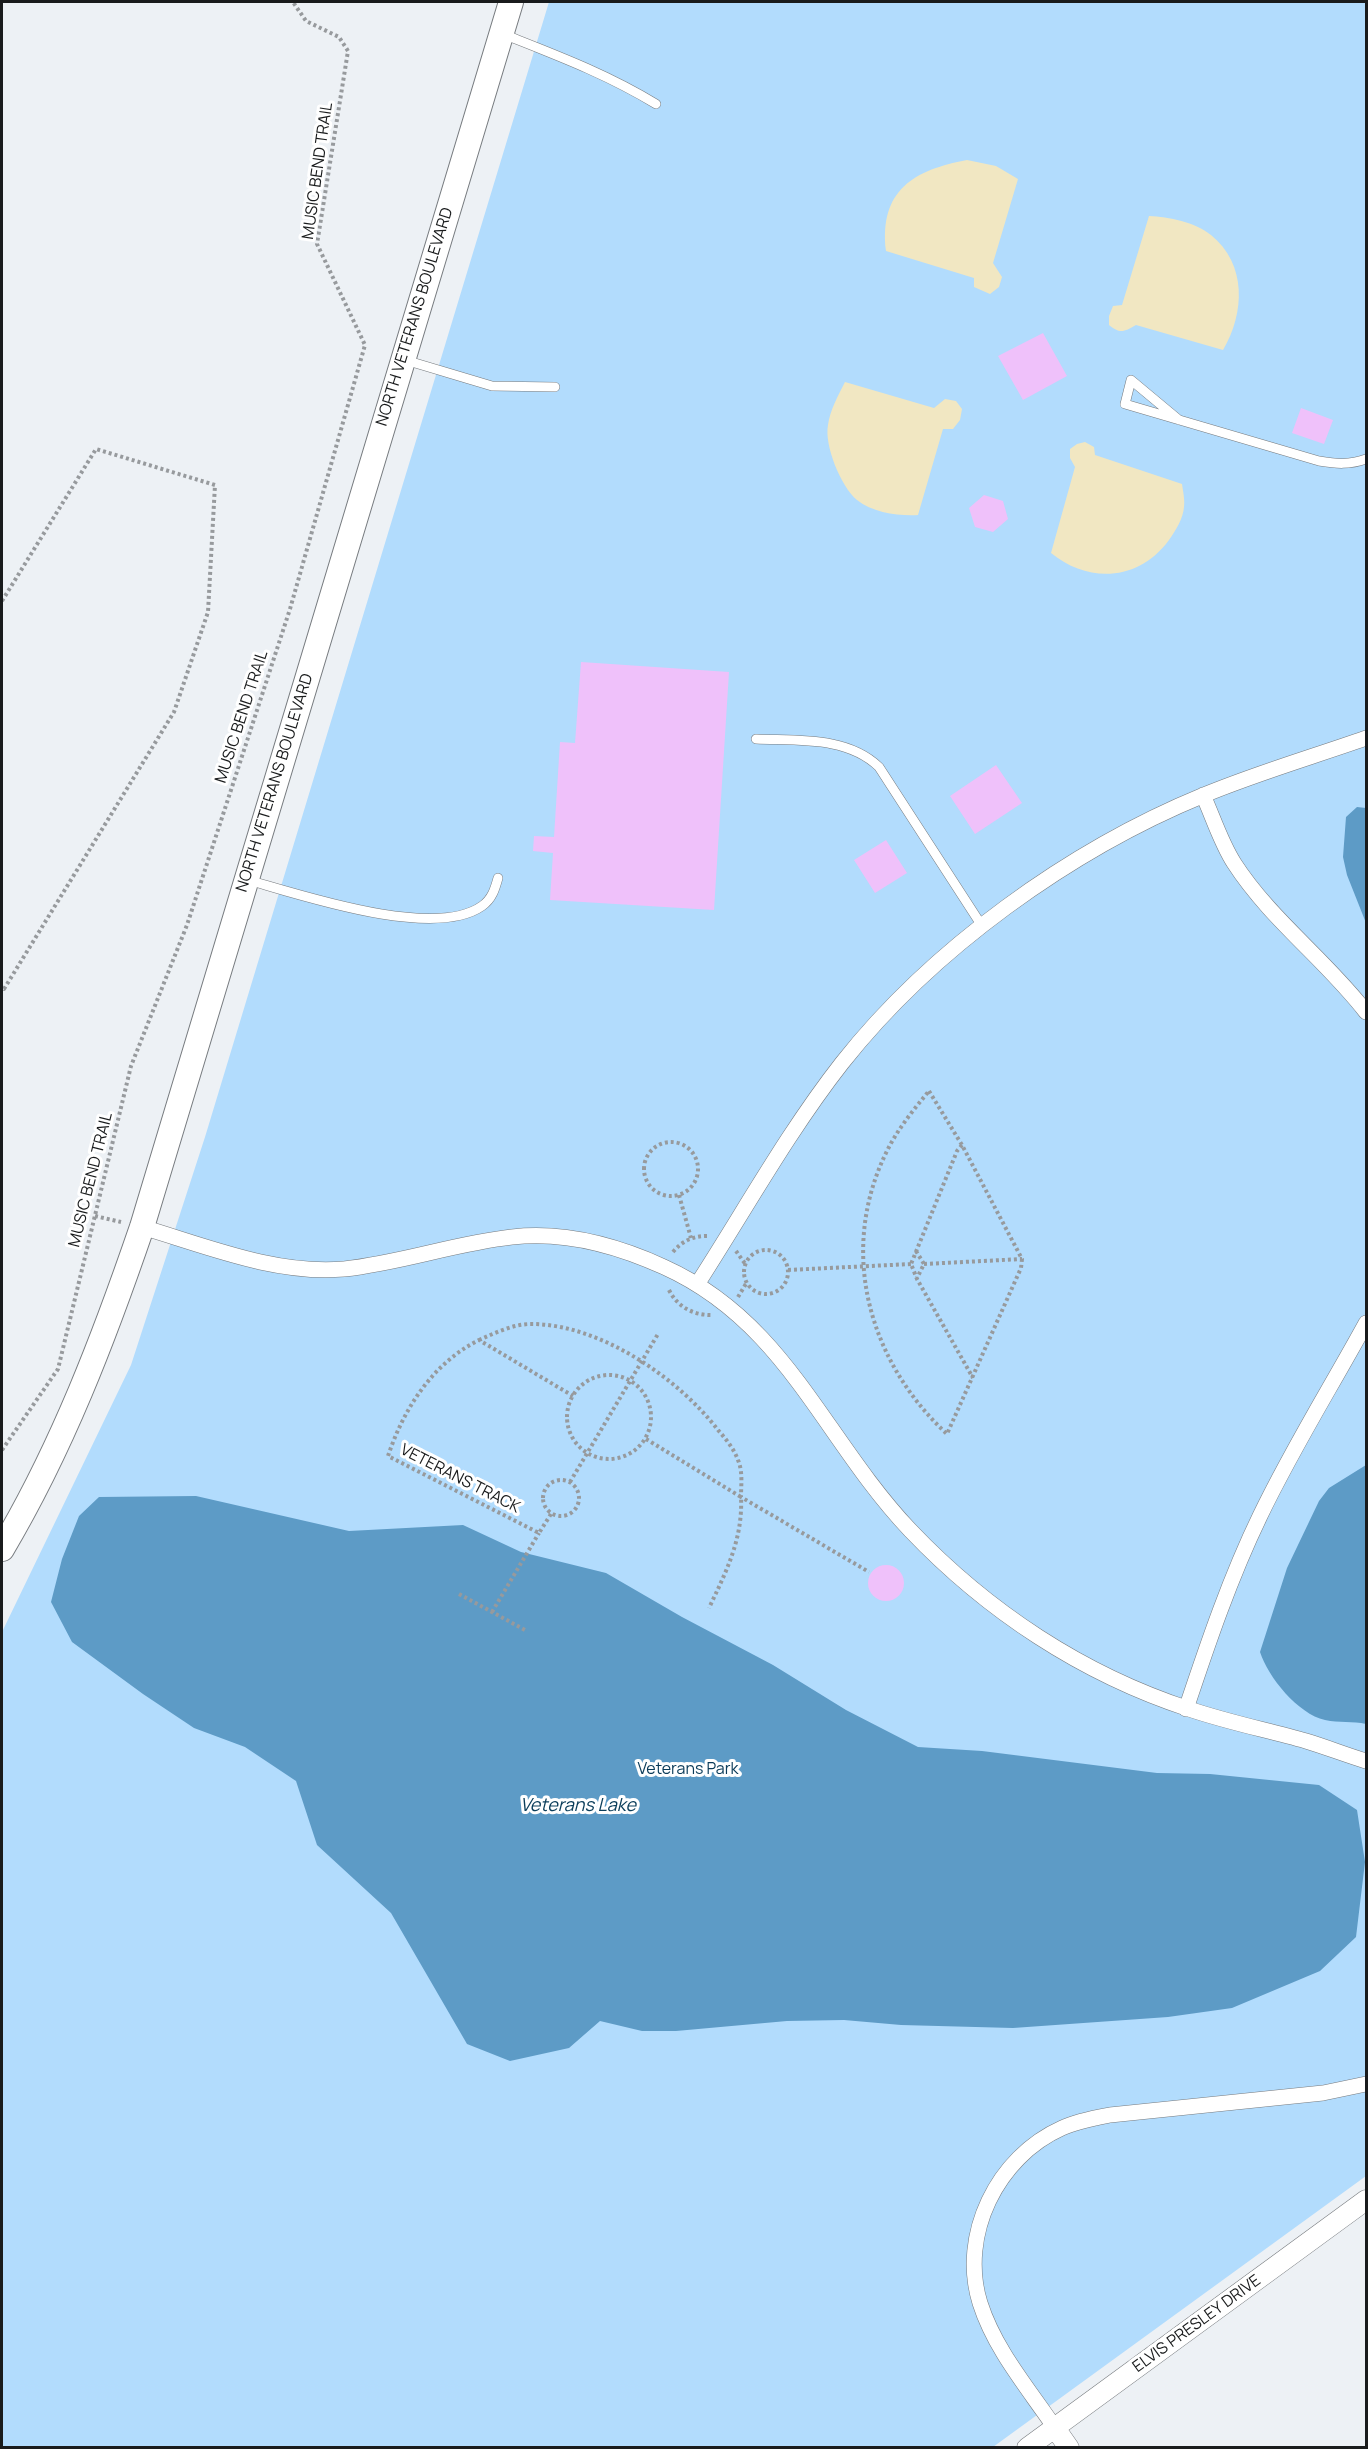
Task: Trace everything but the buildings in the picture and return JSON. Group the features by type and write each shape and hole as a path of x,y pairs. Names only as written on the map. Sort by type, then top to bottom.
{"street":[{"name":"NORTH VETERANS BOULEVARD","path":"2,1549 45,1471 72,1413 101,1344 142,1227 511,2"},
{"path":"698,1283 778,1155 842,1063 898,1001 982,926 1064,867 1107,841 1203,795 1366,738"},
{"path":"1203,795 1233,861 1246,880 1353,995 1366,1012"},
{"path":"142,1227 266,1262 319,1269 343,1269 514,1237 572,1238 623,1251 665,1267 698,1283 744,1318 779,1356 880,1495 908,1528 972,1588 1010,1618 1082,1664 1186,1708 1310,1742 1366,1761"},
{"path":"1186,1708 1228,1591 1259,1518 1301,1435 1366,1323"},
{"path":"1069,2448 1010,2364 992,2334 980,2303 974,2277 975,2248 980,2224 988,2201 1010,2168 1042,2139 1062,2127 1083,2120 1110,2115 1323,2093 1366,2084"},
{"name":"ELVIS PRESLEY DRIVE","path":"1028,2448 1366,2200"}],"lane":[{"path":"501,33 593,70 656,104"},
{"path":"403,359 492,386 555,387"},
{"path":"1179,420 1131,380 1125,404 1179,420 1319,461 1338,465 1353,464 1366,459"},
{"path":"756,739 820,742 850,747 870,758 879,767 982,926"},
{"path":"246,879 358,910 418,918 466,914 482,907 491,898 498,878"}],"path":[{"name":"MUSIC BEND TRAIL","path":"2,1450 58,1369 131,1066 187,925 290,609 365,345 317,244 348,51 339,37 306,21 293,2"},
{"path":"2,601 96,449 215,485 208,612 174,712 4,989 2,988"},
{"path":"930,1091 962,1145 1022,1259 1021,1268 947,1434 920,1408 889,1360 874,1323 864,1266 866,1218 879,1172 897,1133 930,1091"},
{"path":"668,1142 685,1146 696,1159 697,1177 693,1184 679,1195 661,1194 647,1182 644,1164 647,1156 660,1144 668,1142"},
{"path":"962,1145 957,1151 911,1264 917,1279 973,1378"},
{"path":"679,1195 691,1238"},
{"path":"670,1257 682,1242 691,1238 709,1236 717,1238"},
{"path":"734,1248 746,1265"},
{"path":"770,1251 783,1258 788,1270 788,1279 779,1290 765,1294 758,1292 747,1282 744,1272 746,1265 755,1254 770,1251"},
{"path":"915,1251 924,1264"},
{"path":"924,1264 1022,1259"},
{"path":"788,1270 911,1264"},
{"path":"917,1279 924,1264"},
{"name":"VETERANS TRACK","path":"539,1533 388,1456 401,1423 421,1389 451,1359 479,1340 507,1329 532,1324 590,1337 642,1362 679,1387 696,1403 726,1439 741,1468 742,1515 735,1549 709,1608"},
{"path":"492,1612 551,1514 568,1515 577,1507 578,1490 570,1482 658,1334"},
{"path":"479,1340 573,1396"},
{"path":"608,1375 622,1377 631,1382 644,1394 650,1407 650,1429 646,1439 628,1454 615,1459 587,1454 577,1445 568,1428 567,1408 573,1396 582,1385 594,1378 608,1375"},
{"path":"646,1439 869,1572"},
{"name":"VETERANS TRACK","path":"551,1514 546,1510 542,1498 546,1486 558,1479 570,1482"},
{"path":"459,1594 525,1630"}],"green space":[{"name":"Veterans Park","path":"549,2 1366,2 1366,2176 993,2447 2,2447 2,1632 131,1365 205,1137"}],"sand":[{"path":"967,160 996,166 1018,179 993,263 1002,277 999,287 990,294 974,287 974,278 886,251 885,230 888,212 904,186 931,170"},
{"path":"1149,216 1182,221 1205,230 1223,247 1231,260 1239,289 1238,305 1230,336 1223,350 1136,325 1122,331 1109,325 1109,316 1113,306 1122,305"},
{"path":"845,382 934,408 945,399 956,401 962,409 960,420 953,429 943,429 918,515 886,513 871,508 857,500 845,486 831,454 827,433 831,414"},
{"path":"1085,442 1094,447 1095,455 1182,484 1184,501 1181,520 1157,554 1143,564 1113,574 1097,573 1081,570 1051,553 1075,467 1070,458 1070,449"}],"water":[{"path":"1357,807 1366,808 1366,923 1347,875 1343,857 1346,817"},
{"path":"1366,1465 1366,1724 1325,1720 1305,1710 1277,1683 1260,1652 1287,1568 1319,1501 1329,1488"},
{"name":"Veterans Lake","path":"196,1496 349,1531 463,1525 521,1552 606,1573 682,1617 773,1665 846,1710 918,1747 982,1751 1157,1773 1210,1774 1319,1785 1357,1810 1365,1862 1356,1937 1320,1971 1232,2008 1168,2017 1013,2028 901,2025 844,2020 787,2021 676,2031 642,2031 600,2021 569,2048 510,2061 467,2044 391,1913 317,1845 296,1781 245,1747 194,1728 72,1642 51,1602 62,1559 79,1516 99,1497"}]}
